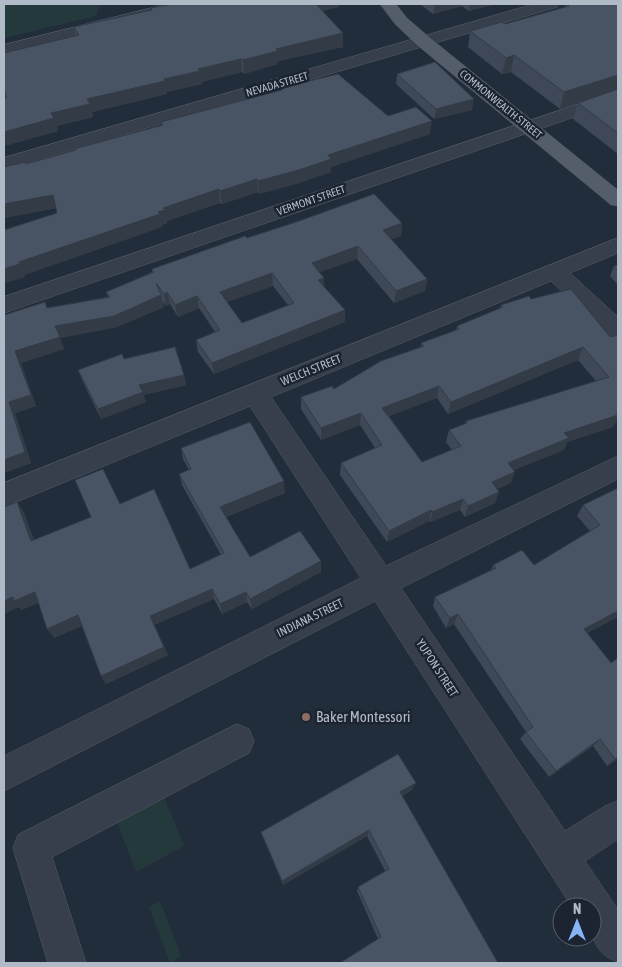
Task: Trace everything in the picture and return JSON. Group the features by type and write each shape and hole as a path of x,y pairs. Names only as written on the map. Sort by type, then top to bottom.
{"main road":[{"name":"COMMONWEALTH STREET","path":"388,4 401,21 423,41 618,200"}],"street":[{"path":"4,50 186,4"},
{"name":"NEVADA STREET","path":"4,164 551,4"},
{"name":"VERMONT STREET","path":"4,305 618,96"},
{"name":"WELCH STREET","path":"4,495 618,245"},
{"path":"554,271 618,330"},
{"name":"YUPON STREET","path":"255,393 618,943"},
{"name":"INDIANA STREET","path":"5,768 618,466"},
{"path":"67,963 31,848 237,741"},
{"path":"561,855 618,819"}],"green space":[{"path":"4,4 100,4 96,16 4,38"},
{"path":"164,797 184,846 136,872 117,822"},
{"path":"160,901 181,956 170,963 149,907"}],"building":[{"path":"172,4 316,4 343,33 276,49 278,51 243,60 198,69 200,71 164,79 165,81 87,99 90,104 51,113 54,118 4,132 4,98 6,98 4,53 79,35 74,27"},
{"path":"566,4 618,4 618,75 564,92 514,55 506,58 470,31 502,22 505,24 569,6"},
{"path":"435,62 474,99 436,109 397,74"},
{"path":"338,74 388,116 416,107 432,121 328,155 331,159 299,170 258,181 257,179 220,191 219,189 163,208 165,210 158,212 160,214 19,262 20,264 4,269 4,230 57,213 53,195 4,204 4,167 25,162 26,164 163,125 161,122 282,90 280,88"},
{"path":"618,89 618,133 578,103"},
{"path":"374,194 402,223 383,230 427,279 396,291 358,246 312,263 324,278 318,280 345,310 212,363 196,340 220,330 197,296 175,305 167,292 164,294 156,283 161,295 114,316 55,326 60,337 15,351 31,395 9,402 25,452 4,460 4,315 45,302 47,308 110,297 106,292 154,272 152,269 245,236 247,238","holes":["272,273 294,303 242,323 220,292"]},
{"path":"571,289 610,337 618,335 618,415 564,433 569,438 508,463 515,472 492,482 499,492 468,506 463,499 432,512 431,510 389,531 341,463 382,445 361,413 321,428 301,397 332,386 334,389 381,361 424,346 421,343 459,329 457,326 503,307 501,305 529,296 531,299","holes":["583,347 609,377 466,421 467,423 449,430 461,446 422,462 382,408 439,386 451,402"]},
{"path":"175,347 184,375 139,385 143,392 98,409 78,370 122,354 124,359"},
{"path":"250,422 284,481 220,507 250,557 300,531 321,561 250,599 246,592 220,604 212,589 150,616 164,647 101,676 78,615 47,629 35,592 14,601 13,597 4,601 4,507 17,502 31,541 91,517 75,480 103,469 120,504 154,489 190,569 224,553 179,474 191,469 181,448"},
{"path":"618,488 618,611 584,629 611,663 618,658 618,757 615,759 600,739 556,771 526,732 533,727 458,614 450,618 435,597 496,568 493,565 522,550 534,565 600,525 583,505"},
{"path":"398,754 416,783 400,792 498,963 340,963 381,937 358,887 389,869 369,830 282,881 261,832"}],"place":[{"name":"Baker Montessori","path":"306,717"}]}
